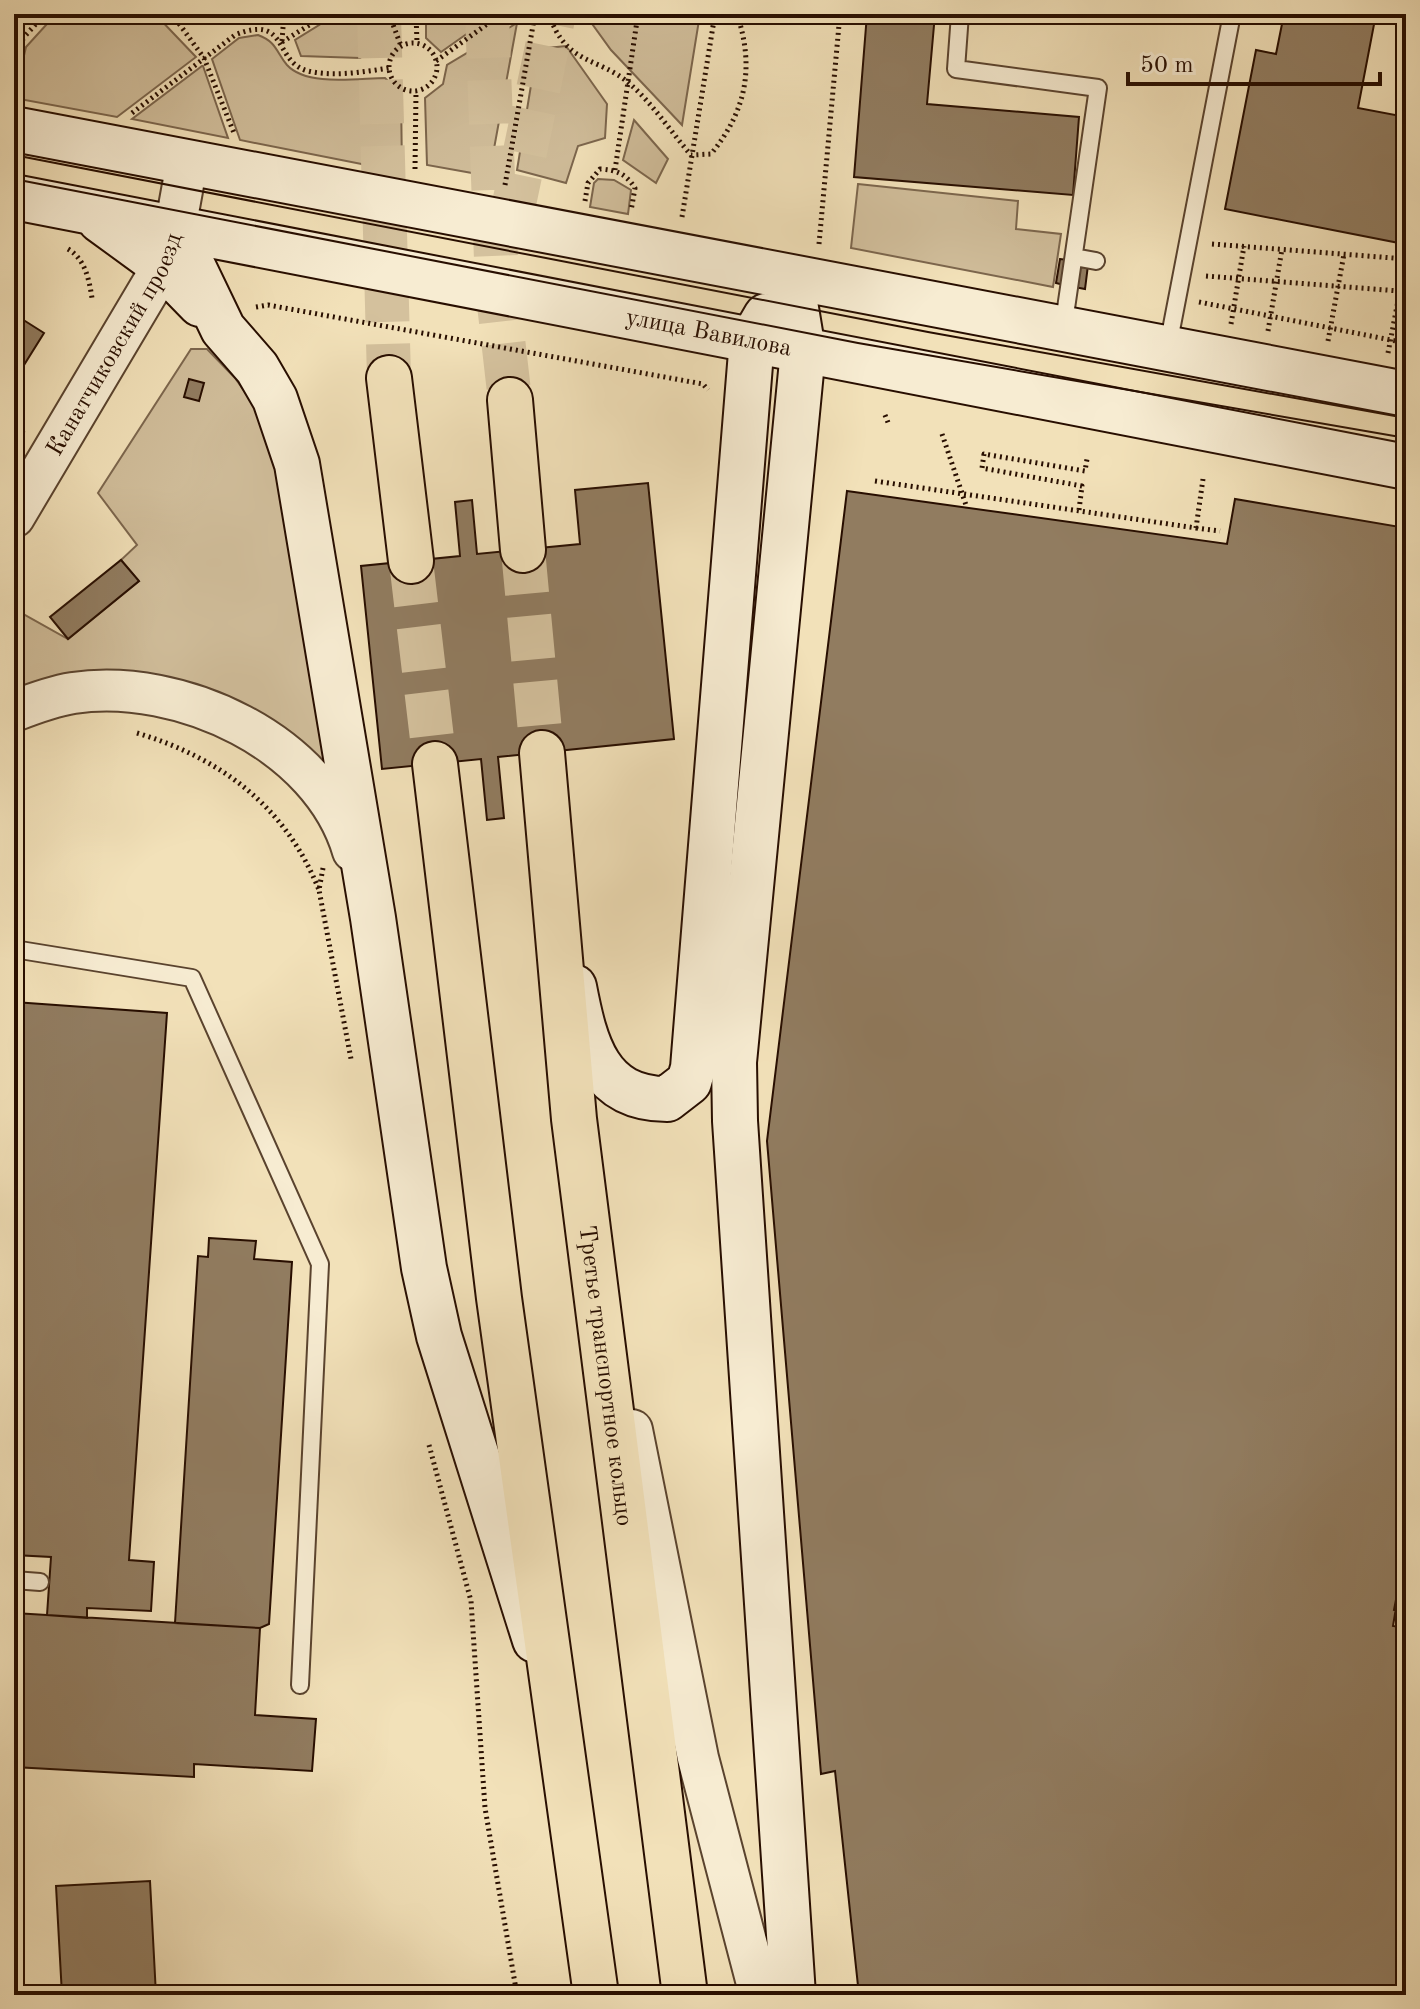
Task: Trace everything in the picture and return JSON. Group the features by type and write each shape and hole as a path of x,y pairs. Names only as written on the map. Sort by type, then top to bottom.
{"main road":[{"path":"14,129 187,163 804,267 1063,329 1167,349 1397,376"},
{"name":"улица Вавилова","path":"14,197 72,209 169,248 752,340 1406,467"},
{"path":"169,248 237,318 257,368 275,399 297,464 373,918 424,1268 439,1336 558,1714"},
{"path":"553,875 580,1015 603,1072 616,1086 634,1095 667,1099 680,1092 689,1082 693,1068 752,340 804,267"},
{"path":"793,1995 735,1121 734,1062 803,351 804,267"},
{"path":"389,378 411,561"},
{"path":"510,400 523,550"},
{"name":"Третье транспортное кольцо","path":"542,753 584,1195 685,1995"},
{"path":"435,764 499,1298 596,1995"}],"street":[{"name":"Канатчиковский проезд","path":"14,517 131,322 169,248 187,163"},
{"path":"72,209 100,226 113,246 126,279 131,322"},
{"path":"14,711 72,693 133,693 217,713 261,738 297,765 334,806 350,841 373,918"},
{"path":"584,1195 698,1758 760,1995"}],"lane":[{"path":"960,14 956,69 1098,88 1063,329"},
{"path":"1167,349 1232,14"},
{"path":"1074,257 1096,261"},
{"path":"14,949 192,978 320,1264 300,1685"},
{"path":"14,1580 40,1582"}],"path":[{"path":"14,48 45,14"},
{"path":"172,14 204,58 240,146"},
{"path":"284,14 282,42 291,62 306,71 351,73 389,68"},
{"path":"282,42 327,14"},
{"path":"389,14 401,46"},
{"path":"416,14 417,43"},
{"path":"436,61 501,14"},
{"path":"505,186 535,14"},
{"path":"549,14 556,36 589,64 629,83 691,155"},
{"path":"615,170 638,14"},
{"path":"681,224 715,14"},
{"path":"691,155 711,154 742,106 746,74 744,35 737,14"},
{"path":"804,267 840,14"},
{"path":"119,123 235,35 252,28 264,30 282,42"},
{"path":"14,69 23,38"},
{"path":"417,43 430,49 436,61 435,77 416,91 394,83 389,68 392,55 401,46 417,43"},
{"path":"415,170 416,91"},
{"path":"584,206 588,183 600,169 615,170 628,177 635,188 631,214"},
{"path":"1187,242 1406,259 1389,340 1397,376"},
{"path":"1231,326 1244,246"},
{"path":"1268,333 1282,249"},
{"path":"76,254 88,275 92,298"},
{"path":"1328,346 1344,254"},
{"path":"1181,275 1399,291"},
{"path":"1176,298 1406,343"},
{"path":"237,318 268,305 703,384 712,396"},
{"path":"885,415 889,425"},
{"path":"942,434 967,508"},
{"path":"1079,510 1082,486 982,468 984,454 1085,471 1087,459"},
{"path":"1196,528 1203,479"},
{"path":"875,481 1220,531"},
{"path":"131,731 173,744 213,763 250,789 280,819 306,857 319,890"},
{"path":"471,1601 485,1808 517,1995"}],"shaded area":[{"path":"56,14 155,14 196,57 117,117 14,98 26,47"},
{"path":"337,14 374,14 384,41 360,58 301,56 295,40"},
{"path":"426,14 495,14 441,52 426,38"},
{"path":"585,14 700,14 682,125 611,50"},
{"path":"517,23 489,176 427,165 425,98 443,84 447,65"},
{"path":"258,35 273,44 287,65 307,76 334,80 385,78 401,94 402,172 240,140 212,59 239,38"},
{"path":"566,46 607,104 605,138 578,146 566,183 517,170 537,49"},
{"path":"202,66 228,138 132,119"},
{"path":"634,120 668,159 656,183 623,160"},
{"path":"598,179 614,180 631,190 628,214 590,207 594,183"},
{"path":"858,184 1018,201 1016,229 1061,234 1053,287 851,248"},
{"path":"191,349 207,349 235,378 254,405 279,467 327,776 269,724 14,696 14,632 23,614 68,639 139,581 121,560 137,545 98,493"}],"building":[{"path":"867,14 935,14 927,104 1079,117 1073,195 854,177"},
{"path":"1284,14 1376,14 1358,108 1406,117 1406,224 1403,223 1399,243 1225,209 1256,50 1276,54"},
{"path":"1060,259 1068,260 1064,285 1056,283"},
{"path":"1077,263 1088,265 1085,289 1074,287"},
{"path":"14,314 44,333 14,381"},
{"path":"189,379 204,383 199,401 184,397"},
{"path":"14,426 24,432 14,449"},
{"path":"648,483 674,739 498,757 504,818 487,820 481,759 382,769 361,566 460,556 455,502 472,500 477,554 580,544 575,490"},
{"path":"847,491 1227,544 1235,499 1406,528 1406,1548 1393,1626 1406,1628 1406,1995 859,1995 835,1771 821,1774 767,1141"},
{"path":"121,560 139,581 68,639 50,617"},
{"path":"14,1002 167,1013 129,1560 154,1562 151,1611 87,1608 87,1618 47,1615 51,1557 14,1555"},
{"path":"209,1238 256,1241 254,1259 292,1262 269,1624 260,1628 175,1623 198,1256 208,1257"},
{"path":"1406,1548 1406,1612 1394,1610"},
{"path":"14,1613 260,1628 255,1715 316,1719 312,1771 194,1764 194,1777 14,1767"},
{"path":"150,1881 156,1995 62,1995 56,1886"}],"tunnel":[{"path":"379,14 389,378"},
{"path":"487,14 497,287 510,400"},
{"path":"511,218 554,14"},
{"path":"523,550 542,753"},
{"path":"411,561 435,764"}],"tram line":[{"path":"14,155 928,332 1406,418"},
{"path":"14,179 858,343 1406,438"}]}
